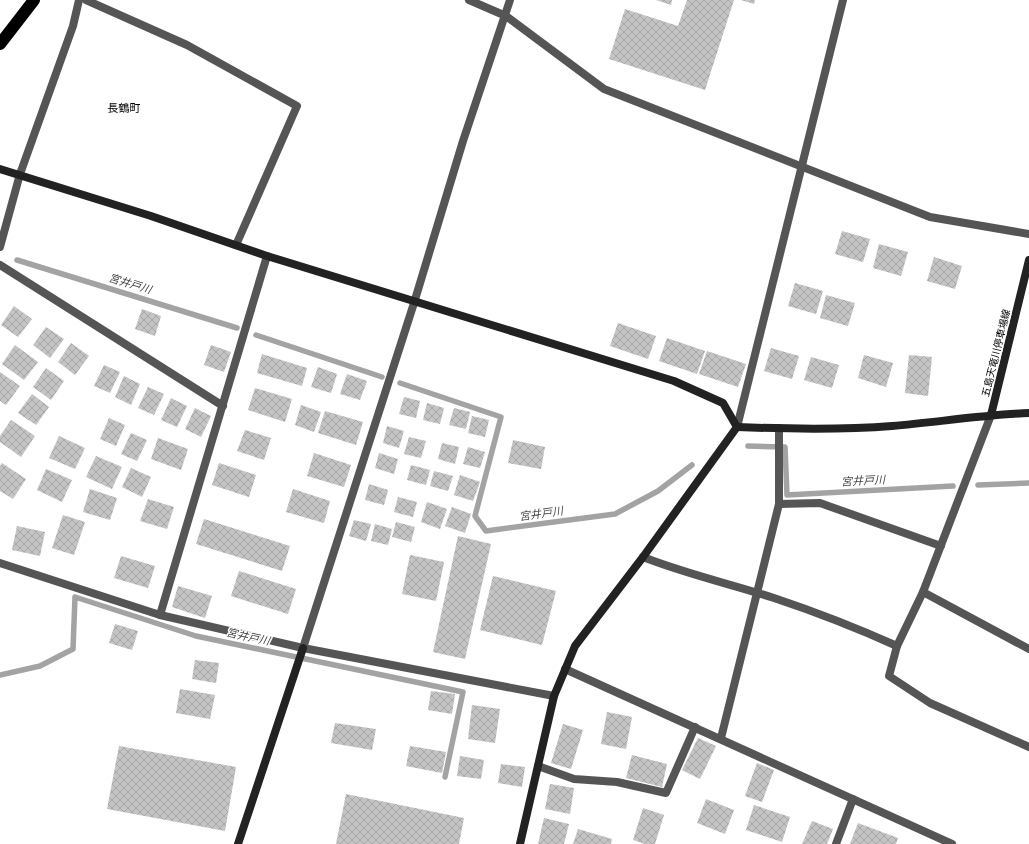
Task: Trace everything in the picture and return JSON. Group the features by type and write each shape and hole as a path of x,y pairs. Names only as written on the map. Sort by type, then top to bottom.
{"highway":[{"path":"0,44 34,0"}],"street":[{"path":"0,247 20,174 73,26 79,0"},
{"path":"86,0 187,45 296,106 236,245"},
{"path":"469,0 506,16 604,89 930,217 1029,234"},
{"path":"238,844 414,303 463,141 506,16 510,0"},
{"path":"520,844 554,696 575,646 643,557 737,427 800,167 813,123 843,0"},
{"path":"0,168 414,303 674,381 724,403 737,427"},
{"path":"160,614 267,256"},
{"name":"五島天竜川停車場線","path":"991,415 1029,260"},
{"path":"0,265 223,406"},
{"path":"737,427 779,428 891,426 991,415 1029,413"},
{"path":"991,415 923,592 897,646 889,676 930,703 1029,747"},
{"path":"721,738 779,504 779,428"},
{"path":"779,504 820,503 941,546"},
{"path":"643,557 668,567 756,593 866,632 897,646"},
{"path":"0,563 160,614 302,650 554,696"},
{"path":"923,592 1029,649"},
{"path":"565,669 721,738 952,844"},
{"path":"538,766 574,779 617,782 666,793 695,727"},
{"path":"836,844 853,799"}],"building":[{"path":"656,0 672,0 671,5"},
{"path":"687,0 734,0 705,90 609,59 625,9 678,26"},
{"path":"741,0 755,0 754,4"},
{"path":"842,231 870,239 863,262 835,254"},
{"path":"879,244 908,252 901,276 873,268"},
{"path":"934,257 962,266 955,289 927,281"},
{"path":"795,283 823,291 816,314 788,306"},
{"path":"826,295 855,303 848,326 820,318"},
{"path":"14,306 32,319 18,337 1,325"},
{"path":"142,309 161,316 155,336 135,329"},
{"path":"618,323 656,336 648,359 610,346"},
{"path":"46,327 64,339 50,358 33,345"},
{"path":"667,338 705,351 697,374 659,361"},
{"path":"71,343 89,356 75,375 58,362"},
{"path":"15,345 38,362 24,380 2,364"},
{"path":"211,345 231,352 224,372 204,365"},
{"path":"771,348 799,356 792,379 764,371"},
{"path":"707,351 746,364 738,387 699,374"},
{"path":"262,354 307,368 302,386 257,373"},
{"path":"864,355 893,363 886,387 858,378"},
{"path":"909,355 932,357 928,396 905,393"},
{"path":"811,357 839,365 832,388 804,380"},
{"path":"104,365 120,372 110,393 94,386"},
{"path":"318,367 337,374 331,393 311,387"},
{"path":"46,368 64,381 51,400 33,387"},
{"path":"0,372 20,386 6,405 0,401"},
{"path":"347,374 367,381 360,400 340,394"},
{"path":"124,376 140,384 131,405 115,397"},
{"path":"148,387 164,394 154,415 138,408"},
{"path":"255,388 292,399 285,422 248,410"},
{"path":"32,394 49,407 36,425 18,413"},
{"path":"404,397 420,401 416,418 399,414"},
{"path":"171,398 187,406 177,427 161,420"},
{"path":"427,403 444,408 440,424 423,420"},
{"path":"301,405 321,412 314,432 295,425"},
{"path":"195,408 211,416 201,437 185,429"},
{"path":"454,408 470,412 466,429 449,425"},
{"path":"325,411 363,422 356,445 318,433"},
{"path":"472,416 489,420 485,437 468,433"},
{"path":"109,418 125,425 116,446 100,439"},
{"path":"11,420 35,436 21,457 0,442 0,436"},
{"path":"387,426 404,431 399,448 383,443"},
{"path":"245,430 271,438 264,460 237,451"},
{"path":"131,433 147,440 137,461 121,454"},
{"path":"59,436 85,448 75,469 49,458"},
{"path":"409,437 426,441 421,458 404,454"},
{"path":"158,438 188,449 181,470 151,459"},
{"path":"513,440 545,447 541,469 508,463"},
{"path":"442,443 459,447 455,464 438,459"},
{"path":"468,447 485,452 480,468 463,464"},
{"path":"314,453 351,465 344,487 307,476"},
{"path":"379,453 398,459 394,474 375,468"},
{"path":"96,456 122,467 112,489 86,477"},
{"path":"2,463 26,479 13,499 0,491 0,466"},
{"path":"219,463 256,475 249,497 212,485"},
{"path":"411,465 430,470 426,485 407,480"},
{"path":"131,468 151,477 142,497 122,487"},
{"path":"46,469 72,480 62,502 37,490"},
{"path":"434,471 453,476 448,491 430,486"},
{"path":"460,475 480,482 473,501 454,495"},
{"path":"369,484 388,490 384,505 365,500"},
{"path":"90,489 117,498 110,520 83,512"},
{"path":"293,489 330,501 324,523 286,512"},
{"path":"398,497 417,502 413,517 394,512"},
{"path":"148,499 174,507 167,529 140,521"},
{"path":"427,502 447,509 440,529 421,522"},
{"path":"452,507 471,514 465,533 445,526"},
{"path":"63,515 85,522 74,555 52,548"},
{"path":"204,519 290,546 282,571 196,544"},
{"path":"354,520 371,524 366,541 349,536"},
{"path":"396,522 415,527 411,542 392,537"},
{"path":"375,524 392,529 388,545 371,541"},
{"path":"17,526 45,532 40,556 12,550"},
{"path":"458,536 491,544 465,659 433,652"},
{"path":"410,555 444,562 436,601 402,594"},
{"path":"121,556 155,566 148,588 114,578"},
{"path":"239,571 296,589 288,614 231,596"},
{"path":"493,576 556,591 542,645 480,630"},
{"path":"178,586 212,596 205,618 172,607"},
{"path":"115,624 138,631 132,650 109,643"},
{"path":"195,660 219,663 216,683 192,679"},
{"path":"180,689 215,695 210,719 176,713"},
{"path":"431,691 455,694 452,714 428,710"},
{"path":"472,705 500,709 495,743 468,739"},
{"path":"607,712 632,717 626,749 601,744"},
{"path":"335,723 376,729 372,750 331,743"},
{"path":"563,724 583,730 571,769 551,763"},
{"path":"698,738 716,746 700,779 682,770"},
{"path":"119,746 236,767 225,831 107,809"},
{"path":"410,746 446,752 442,773 406,766"},
{"path":"632,755 667,764 662,787 626,778"},
{"path":"460,756 484,760 481,779 457,776"},
{"path":"757,763 774,770 762,802 745,796"},
{"path":"501,764 525,767 522,787 498,783"},
{"path":"550,784 574,788 570,814 545,809"},
{"path":"346,794 464,818 459,844 336,844"},
{"path":"706,799 734,810 725,834 697,823"},
{"path":"754,805 790,817 782,842 746,830"},
{"path":"643,808 664,815 655,844 645,844 633,840"},
{"path":"544,818 569,824 564,844 538,844"},
{"path":"812,821 833,829 827,844 802,844"},
{"path":"858,823 898,838 896,844 850,844"},
{"path":"578,829 612,839 611,844 573,844"}],"waterway":[{"name":"宮井戸川","path":"17,260 237,328"},
{"name":"宮井戸川","path":"256,335 382,377"},
{"name":"宮井戸川","path":"400,383 501,417 475,516 486,531 615,514 658,491 692,465"},
{"name":"宮井戸川","path":"748,446 785,447 787,495 953,486"},
{"name":"宮井戸川","path":"978,485 1029,483"},
{"name":"宮井戸川","path":"0,675 40,666 73,649 75,597 196,636 463,692 445,777"}],"district":[{"name":"長鶴町","path":"124,108"}]}
